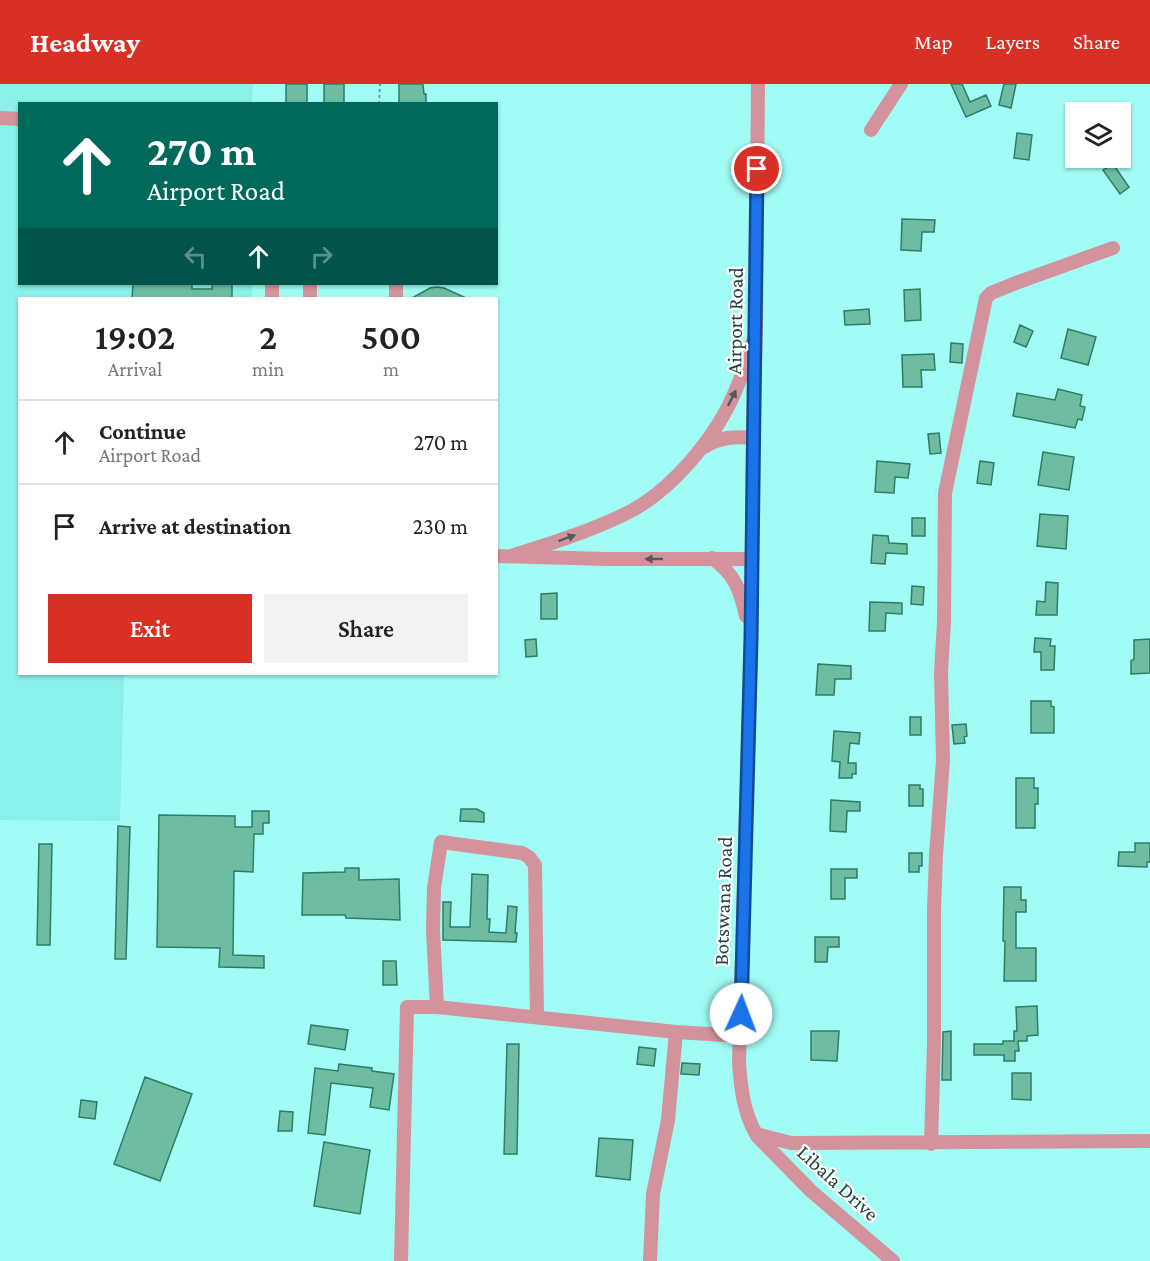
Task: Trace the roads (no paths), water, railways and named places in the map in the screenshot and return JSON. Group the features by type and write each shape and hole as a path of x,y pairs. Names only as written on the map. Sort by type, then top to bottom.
{"street":[{"name":"Airport Road","path":"752,559 758,84"},
{"path":"872,130 901,84"},
{"path":"0,118 18,118"},
{"path":"931,1144 934,910 936,846 943,760 941,672 944,621 944,513 945,493 956,435 986,298 991,293 1016,283 1113,248"},
{"path":"511,556 570,537 626,514 677,477 702,448 723,415 737,387 756,328"},
{"path":"702,448 726,437 753,438"},
{"path":"498,556 752,559"},
{"path":"712,558 726,568 739,590 751,639"},
{"name":"Botswana Road","path":"752,559 739,1063 743,1103 747,1119 756,1134"},
{"path":"437,1007 434,899 441,842 522,854 535,864 537,1017"},
{"path":"401,1261 407,1007 437,1007 676,1032 740,1036"},
{"path":"650,1261 653,1194 668,1120 676,1032"},
{"path":"756,1134 791,1143 1150,1141"},
{"name":"Libala Drive","path":"756,1134 811,1191 893,1261"}]}
